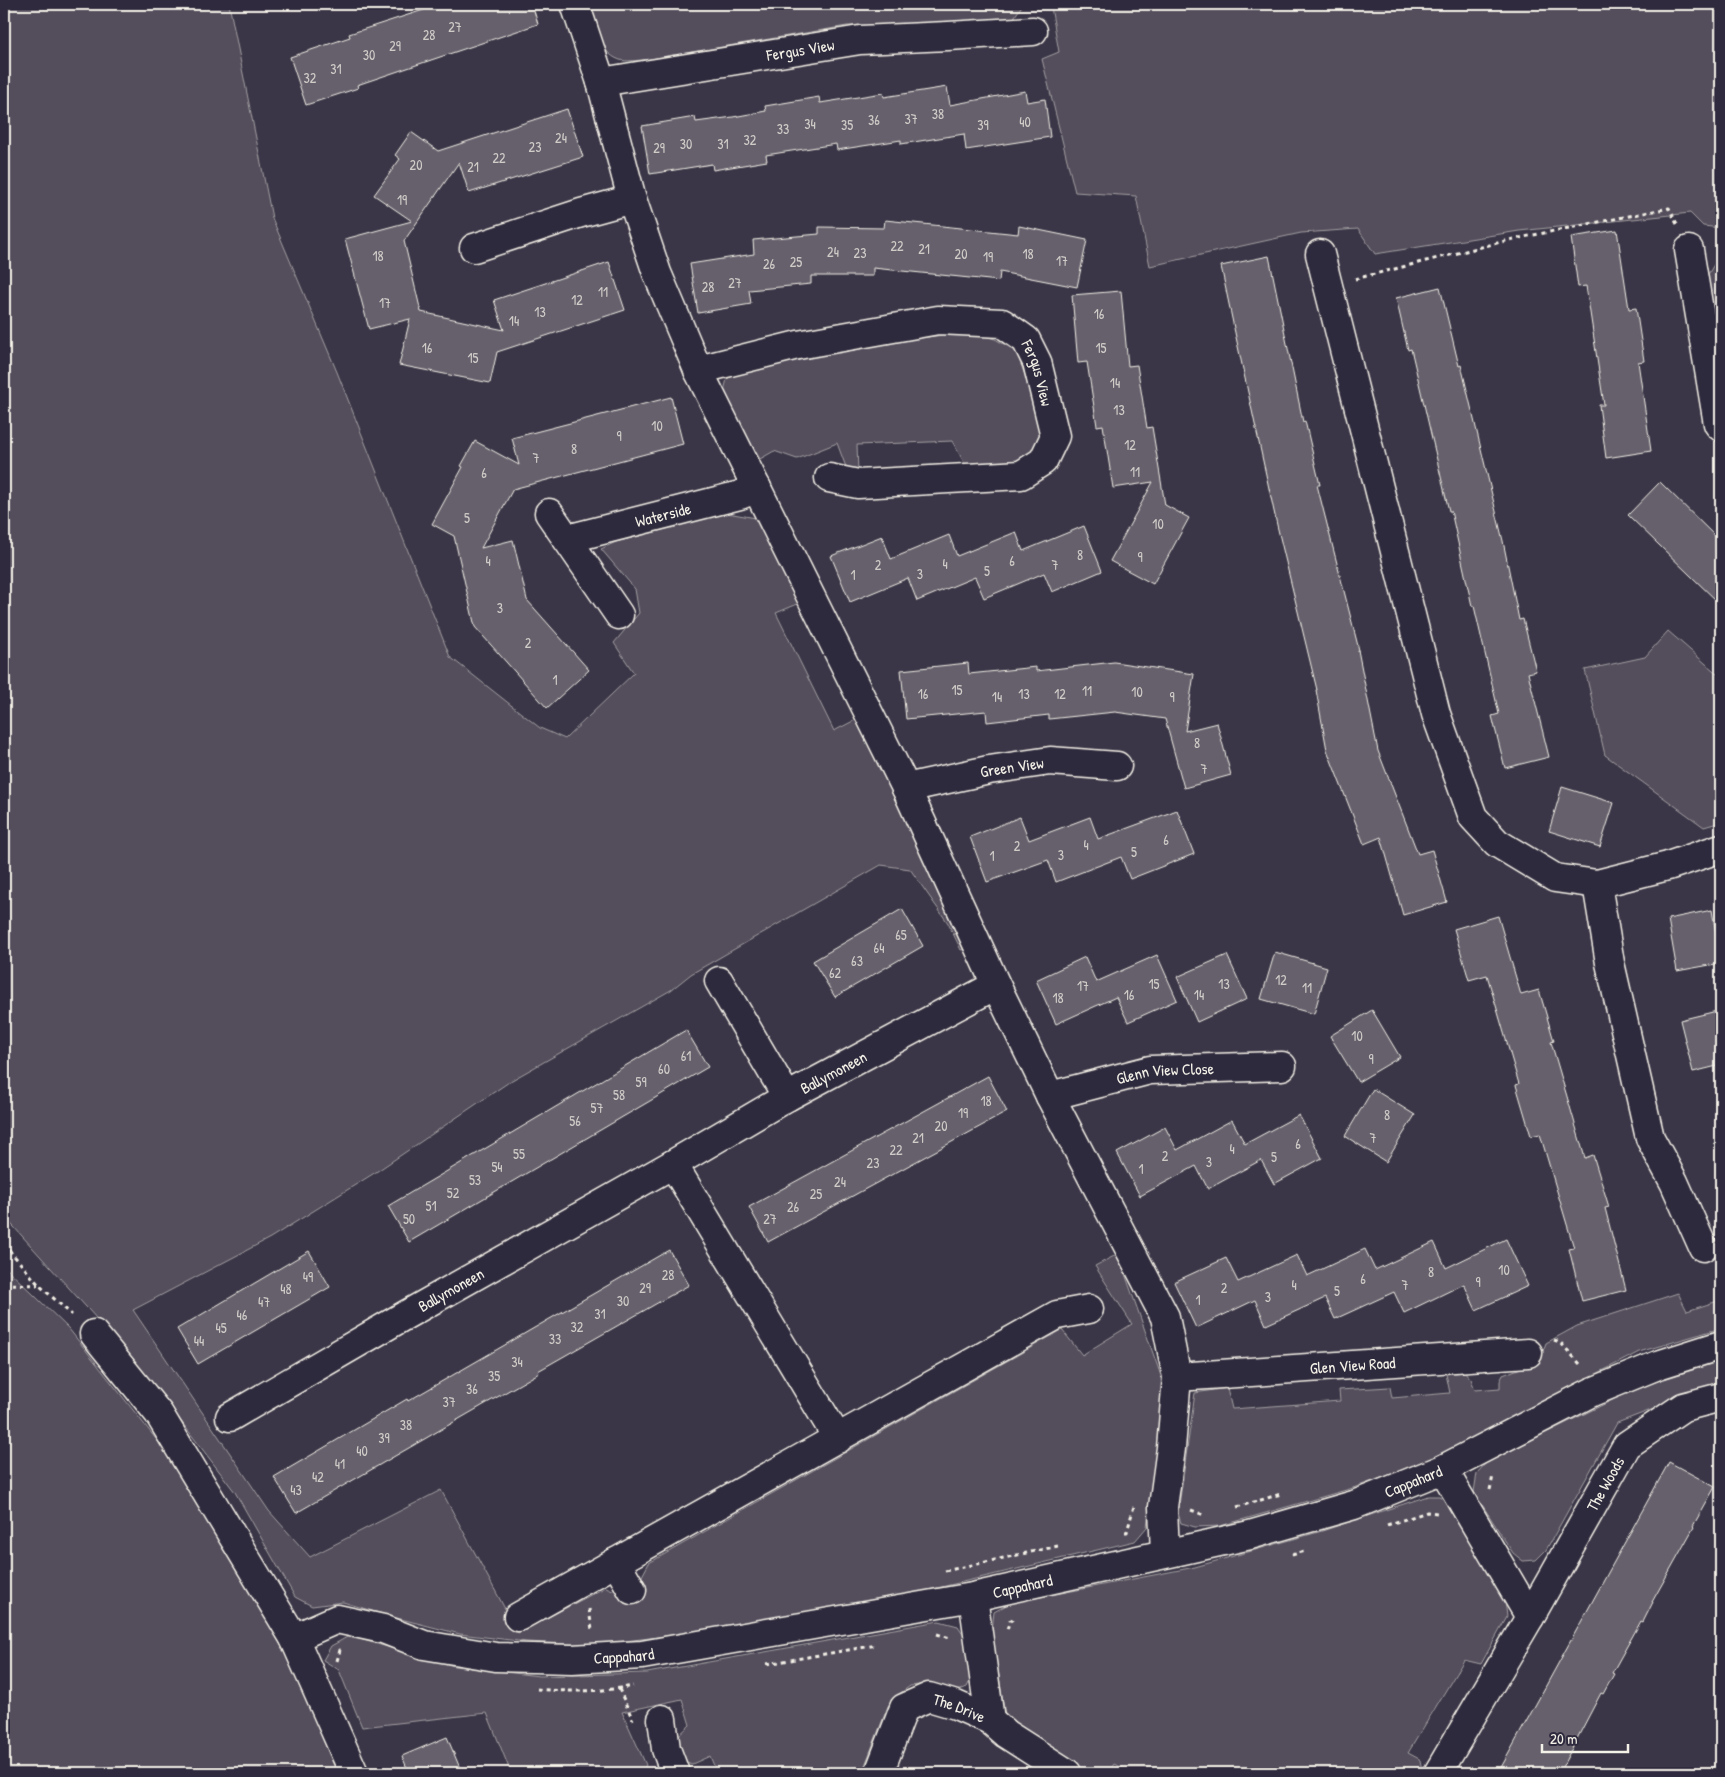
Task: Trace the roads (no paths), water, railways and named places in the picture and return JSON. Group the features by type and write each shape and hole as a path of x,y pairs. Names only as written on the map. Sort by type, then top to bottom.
{"street":[{"path":"575,4 601,82 632,199 657,273 698,370 906,788 996,985 1050,1096 1165,1317 1177,1376 1171,1448 1163,1507 1165,1553"},
{"name":"Fergus View","path":"601,82 860,40 1033,31"},
{"path":"474,248 581,212 632,199"},
{"path":"1689,250 1718,424 1721,427"},
{"path":"1320,254 1436,714 1473,817 1497,843 1554,878 1597,884 1668,866 1721,848"},
{"name":"Fergus View","path":"698,370 798,345 938,320 1002,323 1026,340 1037,362 1055,436 1043,461 1021,475 858,484 829,478"},
{"name":"Waterside","path":"567,539 757,488"},
{"path":"549,513 619,616"},
{"name":"Green View","path":"906,788 989,770 1050,761 1117,766"},
{"path":"1597,884 1610,963 1650,1138 1674,1182 1703,1247"},
{"path":"719,981 787,1097"},
{"name":"Ballymoneen","path":"230,1417 787,1097 996,985"},
{"name":"Glenn View Close","path":"1050,1096 1150,1070 1282,1066"},
{"path":"673,1164 838,1439"},
{"path":"518,1617 1058,1315 1089,1309"},
{"path":"94,1334 159,1414 294,1638 354,1773"},
{"name":"Cappahard","path":"294,1638 337,1619 383,1629 424,1645 496,1657 572,1659 642,1656 973,1597 1250,1535 1354,1505 1443,1469 1592,1392 1658,1365 1721,1345"},
{"name":"Glen View Road","path":"1177,1376 1528,1353"},
{"name":"The Woods","path":"1438,1773 1530,1617 1627,1445 1683,1407 1721,1397"},
{"path":"1443,1469 1530,1617"},
{"path":"616,1562 632,1590"},
{"name":"The Drive","path":"973,1597 990,1720"},
{"name":"The Drive","path":"880,1773 904,1708 929,1697 956,1705 990,1720"},
{"path":"662,1719 666,1749 675,1773"},
{"path":"990,1720 1006,1734 1067,1773"}]}
